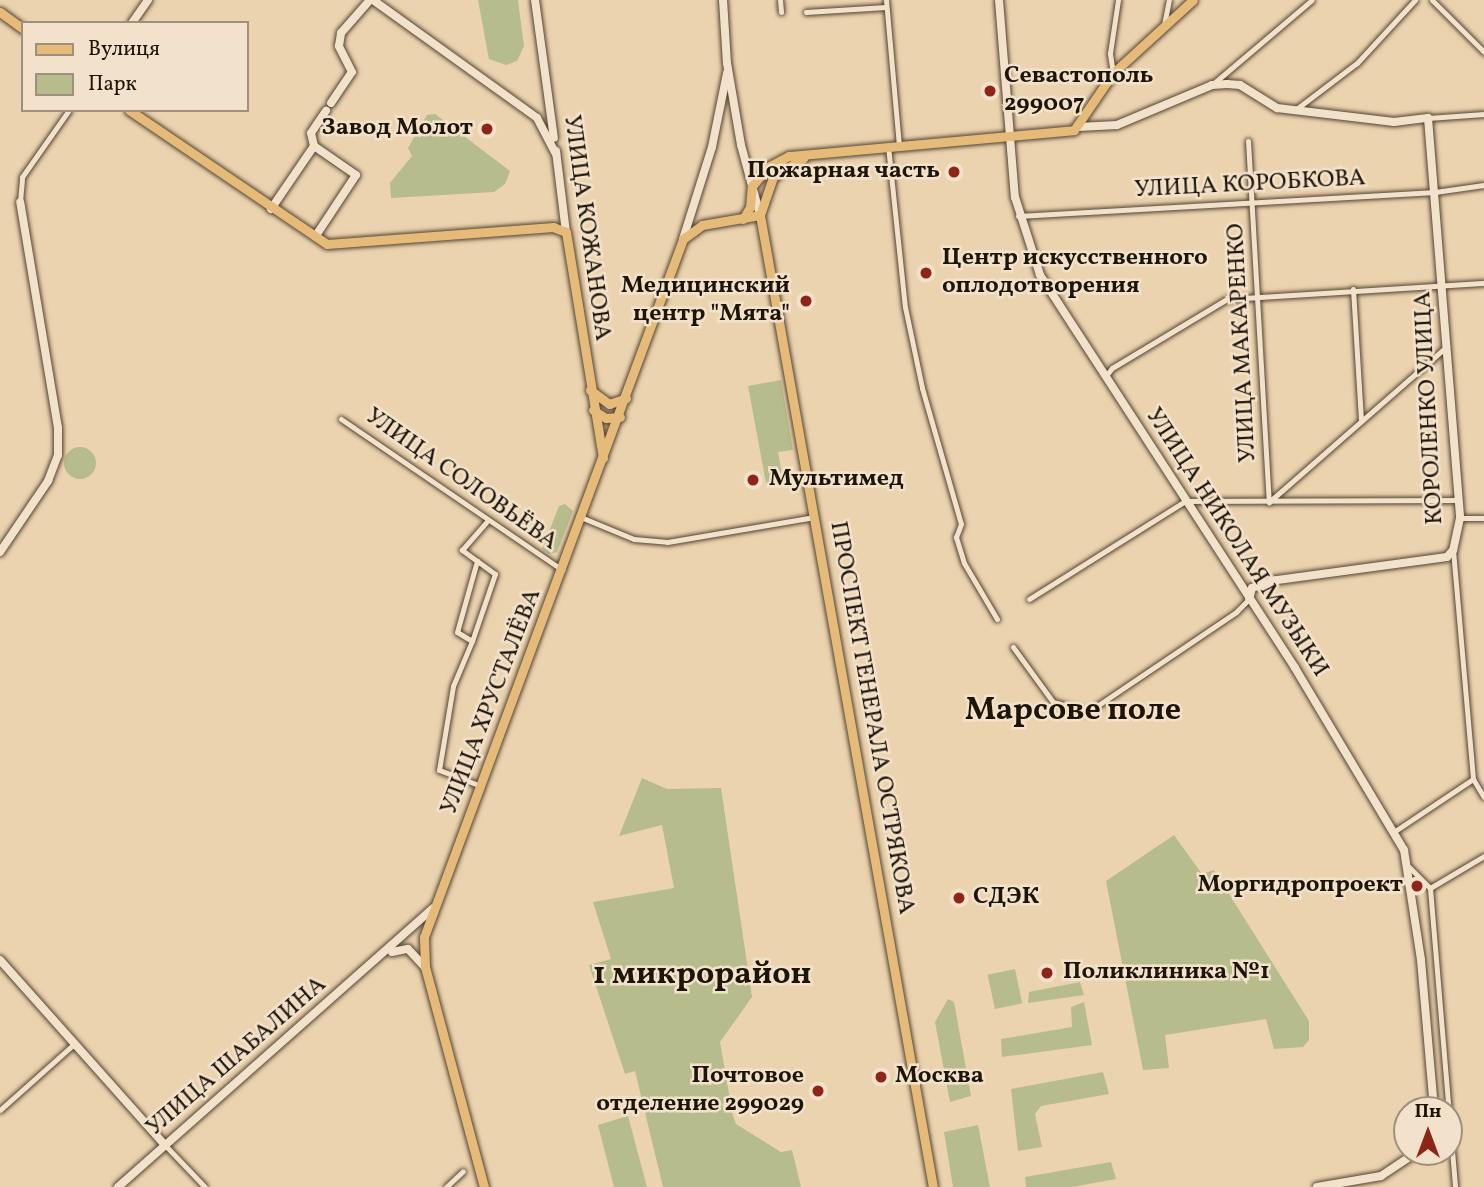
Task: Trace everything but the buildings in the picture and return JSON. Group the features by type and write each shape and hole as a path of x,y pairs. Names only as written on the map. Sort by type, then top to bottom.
{"main road":[{"path":"133,21 148,0"},
{"path":"315,237 356,174 314,146 311,134 352,72 339,46 341,33 371,0 537,118 556,154"},
{"name":"УЛИЦА КОЖАНОВА","path":"535,0 564,220 589,388 603,459"},
{"path":"723,0 727,63 747,167 760,215"},
{"name":"УЛИЦА НИКОЛАЯ МУЗЫКИ","path":"999,0 1009,139 1018,216 1040,275 1395,831 1409,867 1433,1096"},
{"path":"1078,127 1113,73 1193,0"},
{"path":"0,12 21,28"},
{"name":"УЛИЦА ХРУСТАЛЁВА","path":"484,1187 425,967 424,937 583,518 683,239 712,147 727,63"},
{"path":"743,219 750,207 752,186 778,160 814,153 1009,139 1078,127 1117,125 1212,85 1240,85 1278,108 1394,122 1429,118"},
{"path":"132,112 271,209 327,244 553,227 566,232"},
{"name":"КОРОЛЕНКО УЛИЦА","path":"1429,118 1460,518 1453,550"},
{"path":"271,209 314,146"},
{"path":"747,167 761,177 773,177 814,153"},
{"path":"760,215 773,177"},
{"path":"0,552 48,481 58,455 58,428 20,202"},
{"path":"683,239 702,225 760,215"},
{"name":"ПРОСПЕКТ ГЕНЕРАЛА ОСТРЯКОВА","path":"760,215 816,517 933,1187"},
{"path":"553,227 564,220"},
{"path":"589,388 601,402 610,404 626,398"},
{"path":"593,410 606,418 620,417"},
{"path":"1248,599 1252,588 1276,580 1447,557 1453,550"},
{"name":"УЛИЦА ШАБАЛИНА","path":"118,1187 164,1144 383,957 433,908"},
{"path":"398,943 424,937"},
{"path":"383,957 408,949 425,967"},
{"path":"0,960 164,1144"},
{"path":"1318,1187 1356,1184 1391,1172 1399,1166"}],"street":[{"path":"780,0 781,12"},
{"path":"1113,73 1110,53 1118,0"},
{"path":"1163,28 1169,0"},
{"path":"1212,85 1312,0"},
{"path":"1295,110 1357,63 1415,0"},
{"path":"1432,0 1484,52"},
{"path":"806,12 886,3 899,145"},
{"path":"20,202 22,177 68,112"},
{"path":"1429,118 1484,114"},
{"name":"УЛИЦА МАКАРЕНКО","path":"1248,141 1269,502"},
{"path":"888,146 905,307 922,388 961,524 956,537 964,563 997,619"},
{"name":"УЛИЦА КОРОБКОВА","path":"1018,216 1435,192 1484,185"},
{"path":"1105,377 1112,368 1227,299 1442,283 1484,283"},
{"path":"1353,289 1362,421"},
{"path":"1269,502 1447,346"},
{"name":"УЛИЦА СОЛОВЬЁВА","path":"341,419 486,522 562,570"},
{"path":"1029,599 1185,501 1458,500"},
{"path":"583,518 634,539 667,542 816,517"},
{"path":"1460,518 1484,518"},
{"path":"481,786 439,770 453,686 495,574 462,550 486,522"},
{"name":"КОРОЛЕНКО УЛИЦА","path":"1453,550 1473,779 1484,797"},
{"path":"472,640 457,632 477,561"},
{"path":"1013,646 1053,702 1088,712 1236,612 1248,599"},
{"path":"1395,831 1473,779"},
{"path":"1430,888 1484,856"},
{"path":"1409,867 1430,888 1455,1187"},
{"path":"0,1110 75,1043"},
{"path":"164,1144 205,1187"},
{"path":"446,1187 463,1171"}],"green space":[{"path":"478,0 518,0 524,46 517,61 506,65 489,59"},
{"path":"435,114 510,171 505,184 494,192 391,198 390,183 412,156 408,148 427,115"},
{"path":"781,380 793,450 778,452 783,480 766,483 748,386"},
{"path":"80,447 91,452 96,463 91,474 80,479 69,474 64,463 69,452"},
{"path":"565,504 573,511 557,552 549,554 542,549 559,506"},
{"path":"642,778 667,789 721,788 752,997 720,1042 733,1116 736,1124 781,1152 792,1150 801,1187 663,1187 635,1071 625,1074 589,965 611,959 593,902 674,888 662,825 619,836"},
{"path":"1174,835 1202,874 1214,870 1309,1021 1309,1040 1303,1047 1274,1049 1266,1019 1165,1035 1169,1068 1143,1070 1106,881"},
{"path":"1015,969 1022,1003 995,1009 988,975"},
{"path":"1080,982 1084,995 1028,1003 1029,992"},
{"path":"948,999 954,1002 971,1096 950,1102 935,1022"},
{"path":"1084,1002 1092,1045 1002,1057 1001,1039 1072,1027 1071,1007"},
{"path":"1103,1072 1109,1094 1041,1106 1035,1114 1042,1147 1018,1151 1011,1089"},
{"path":"628,1116 647,1187 614,1187 598,1125"},
{"path":"978,1125 990,1187 953,1187 944,1132"},
{"path":"1111,1162 1116,1179 1072,1187 1026,1187 1025,1177"}],"place":[{"name":"Севастополь 299007","path":"990,91"},
{"name":"Завод Молот","path":"487,129"},
{"name":"Пожарная часть","path":"954,172"},
{"name":"Центр искусственного оплодотворения","path":"926,273"},
{"name":"Медицинский центр \"Мята\"","path":"806,301"},
{"name":"Мультимед","path":"753,480"},
{"name":"Моргидропроект","path":"1417,886"},
{"name":"СДЭК","path":"959,898"},
{"name":"Поликлиника №1","path":"1047,973"},
{"name":"Москва","path":"881,1077"},
{"name":"Почтовое отделение 299029","path":"818,1091"}],"district":[{"name":"Марсове поле","path":"1073,711"},
{"name":"1 микрорайон","path":"702,975"}]}
